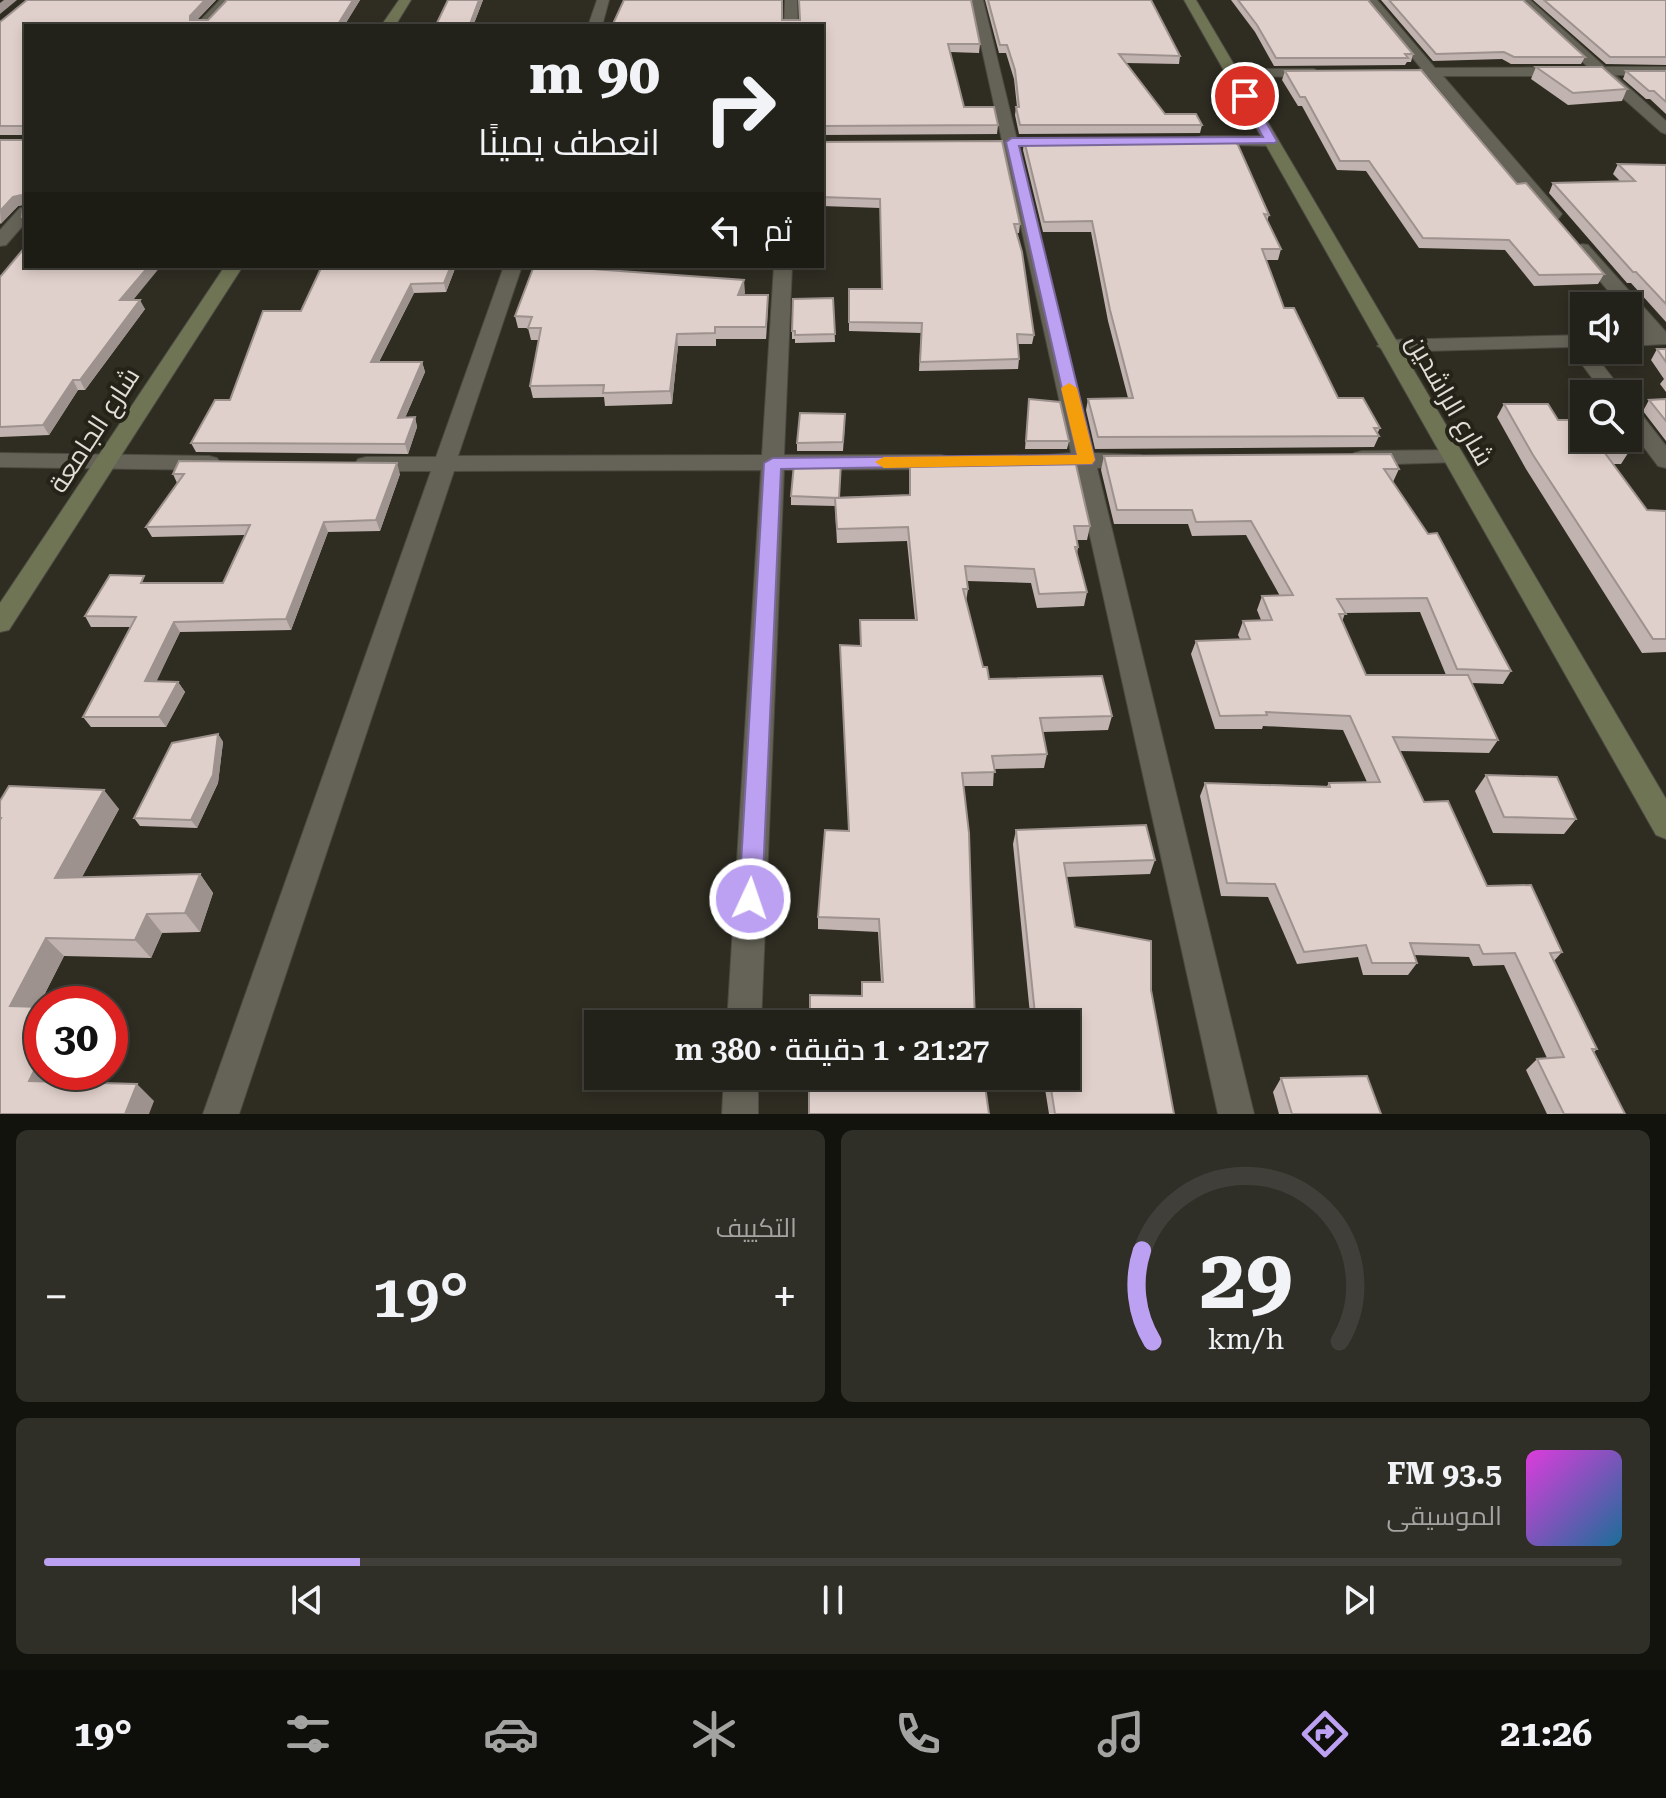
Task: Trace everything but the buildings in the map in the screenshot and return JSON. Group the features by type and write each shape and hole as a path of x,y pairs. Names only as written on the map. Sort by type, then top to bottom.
{"street":[{"path":"204,24 227,0"},
{"path":"389,24 405,0"},
{"path":"596,24 603,0"},
{"path":"791,0 791,24"},
{"path":"977,0 1236,1114"},
{"name":"شارع الراشدين","path":"1190,0 1666,826"},
{"path":"1370,0 1662,338"},
{"path":"1522,0 1666,129"},
{"path":"1401,72 1666,71"},
{"path":"1232,73 1324,73"},
{"path":"1179,141 1271,141"},
{"path":"0,241 24,214"},
{"name":"شارع الجامعة","path":"0,623 233,268"},
{"path":"221,1114 512,268"},
{"path":"745,1010 783,268"},
{"path":"1642,339 1662,338"},
{"path":"1387,346 1570,342"},
{"path":"1642,429 1666,461"},
{"path":"1340,458 1451,457"},
{"path":"0,460 229,463"},
{"path":"1024,461 1150,460"},
{"path":"338,463 961,462"},
{"path":"740,1114 741,1090"}],"slow traffic":[{"path":"884,462 1086,460 1069,388"}],"route":[{"path":"750,899 773,463 1086,460 1012,142 1271,141 1245,96"}]}
